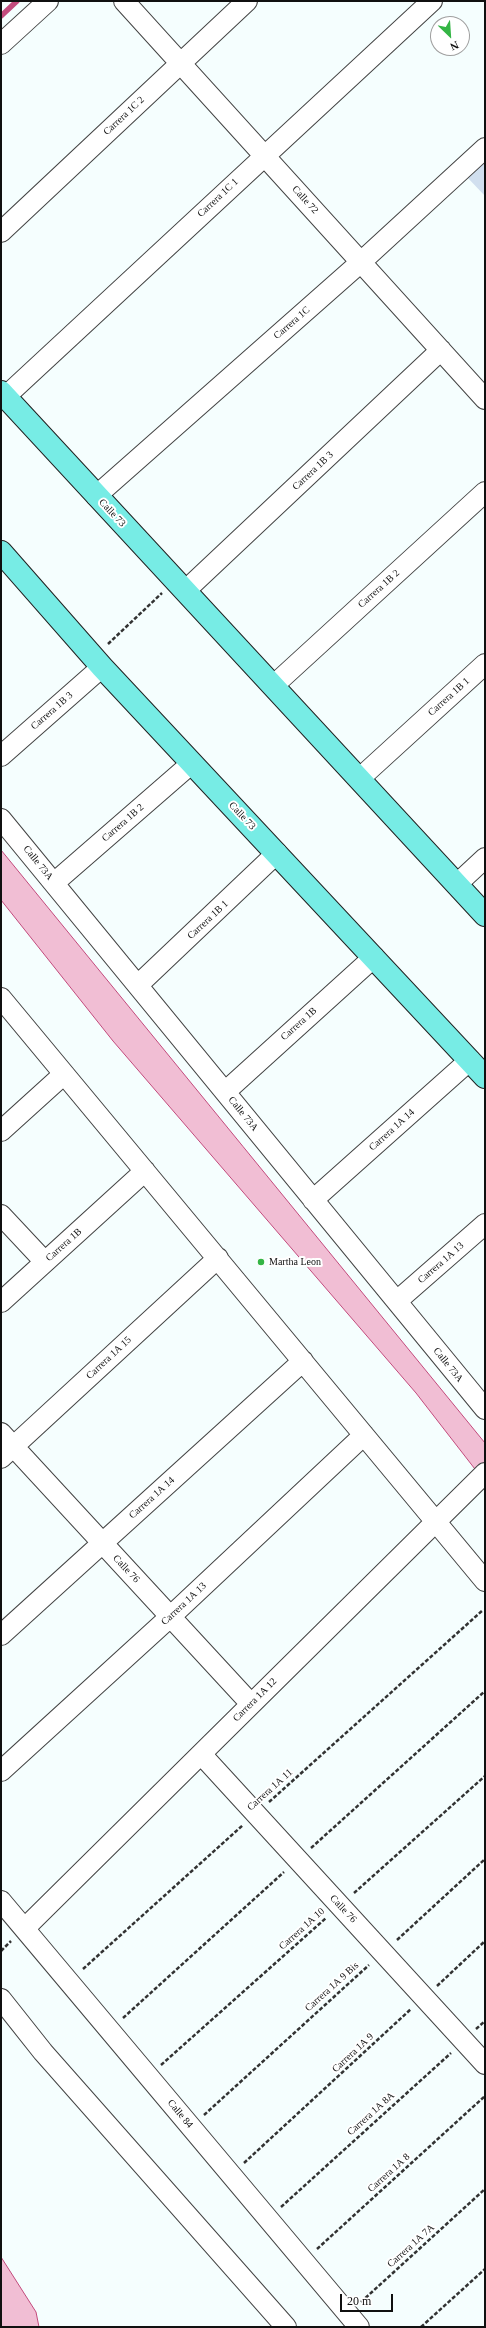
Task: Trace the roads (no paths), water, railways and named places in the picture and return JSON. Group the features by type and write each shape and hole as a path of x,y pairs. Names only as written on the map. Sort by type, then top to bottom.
{"main road":[{"name":"Calle 73","path":"3,395 485,915"},
{"name":"Calle 73","path":"1,552 98,662 485,1076"}],"street":[{"path":"1,44 48,1"},
{"name":"Calle 72","path":"124,1 485,399"},
{"name":"Carrera 1C 2","path":"1,232 247,1"},
{"name":"Carrera 1C 1","path":"3,395 432,1"},
{"name":"Carrera 1C","path":"96,496 361,262 485,148"},
{"name":"Carrera 1B 3","path":"180,586 441,350"},
{"name":"Carrera 1B 2","path":"273,686 485,492"},
{"name":"Carrera 1B 3","path":"1,756 98,662"},
{"name":"Carrera 1B 1","path":"359,779 485,664"},
{"name":"Carrera 1B 2","path":"54,883 192,763"},
{"name":"Calle 73A","path":"1,819 397,1302 482,1398"},
{"name":"Carrera 1B 1","path":"138,985 272,860 277,853"},
{"path":"457,884 485,858"},
{"name":"Carrera 1B","path":"225,1092 374,957"},
{"path":"1,998 364,1435 441,1516 485,1581"},
{"name":"Carrera 1A 14","path":"314,1200 470,1060"},
{"path":"1,1132 64,1074"},
{"name":"Carrera 1B","path":"1,1302 145,1171"},
{"path":"1,1215 45,1262"},
{"name":"Carrera 1A 13","path":"397,1302 485,1224"},
{"name":"Carrera 1A 15","path":"5,1446 218,1258"},
{"name":"Carrera 1A 14","path":"1,1635 303,1361"},
{"name":"Carrera 1A 13","path":"1,1771 170,1617 364,1435"},
{"name":"Calle 76","path":"5,1446 103,1544 251,1704"},
{"name":"Carrera 1A 12","path":"25,1928 485,1473"},
{"name":"Calle 76","path":"201,1754 485,2064"},
{"name":"Calle 84","path":"1,1901 353,2320"},
{"path":"1,1999 43,2052 286,2327"}],"waterway":[{"path":"1,16 17,1"}],"place":[{"name":"Martha Leon","path":"261,1262"}]}
